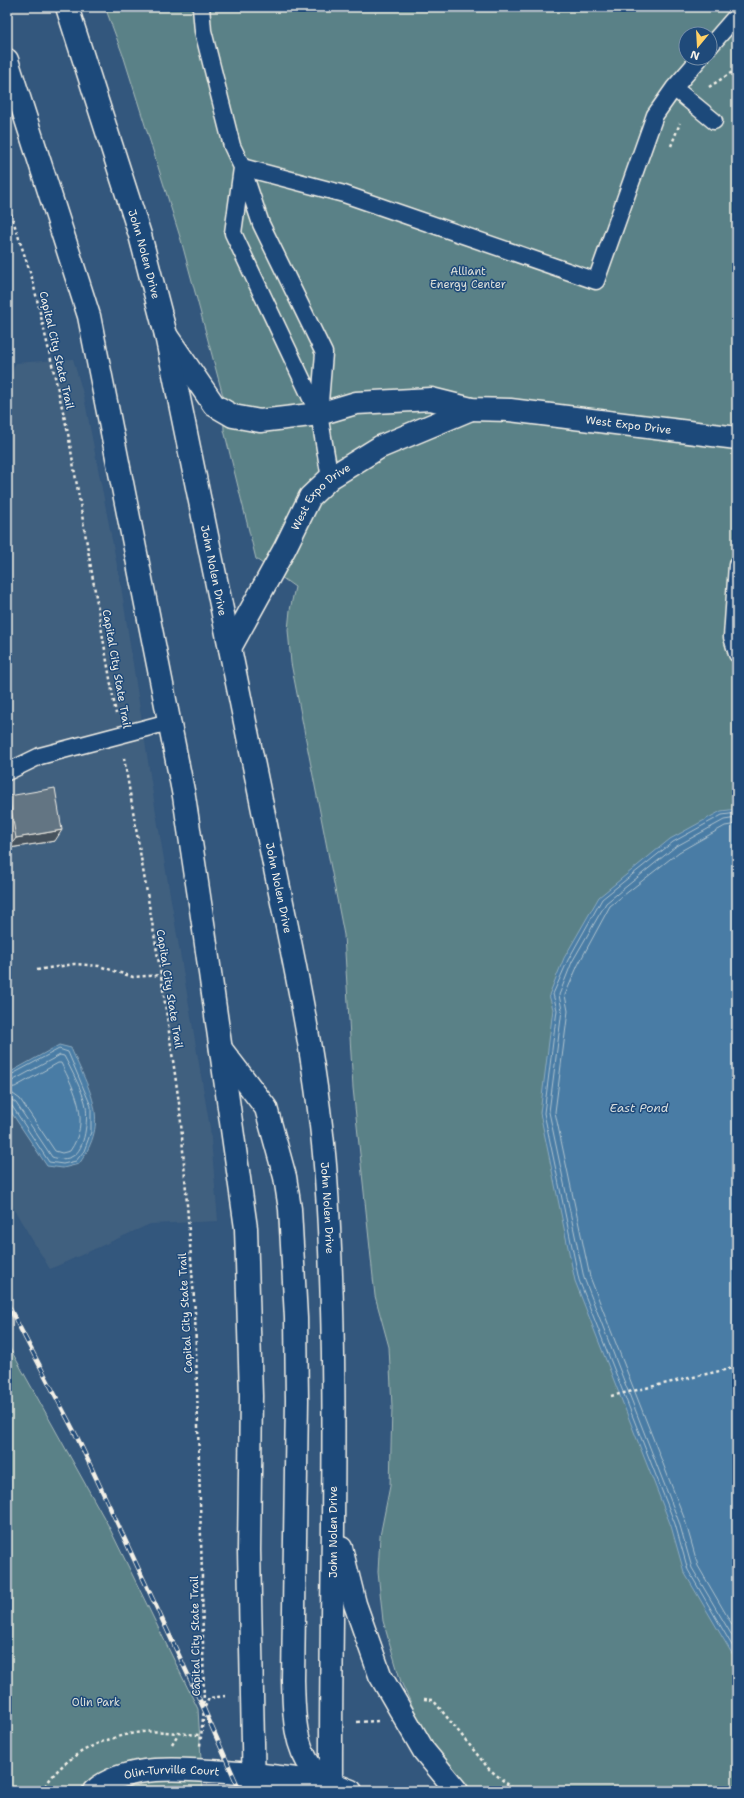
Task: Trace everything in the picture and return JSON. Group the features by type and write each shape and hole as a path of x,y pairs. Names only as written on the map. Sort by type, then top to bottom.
{"main road":[{"name":"John Nolen Drive","path":"68,7 140,235 166,335 311,1049 326,1184 331,1308 334,1521 331,1787"},
{"path":"7,60 89,316 184,796 246,1228 251,1396 249,1550 254,1783"},
{"name":"West Expo Drive","path":"166,335 214,405 233,416 260,421 319,414 356,403 431,399 471,409 510,410 737,438"},
{"name":"West Expo Drive","path":"230,648 285,548 310,497 330,478 380,447 471,409"},
{"path":"220,1048 266,1108 285,1177 290,1209 296,1318 298,1400 293,1680 294,1717 301,1749 312,1768 331,1787 351,1791"},
{"path":"334,1521 355,1604 380,1675 424,1751 457,1791"},
{"name":"Olin-Turville Court","path":"94,1791 101,1785 122,1775 156,1769 199,1771 254,1783 331,1787"}],"lane":[{"path":"200,7 203,31 232,146 242,167 261,224 324,353 319,414 330,478"},
{"path":"718,37 737,15"},
{"path":"242,167 344,194 596,280 655,115 674,88 693,66"},
{"path":"674,88 714,121"},
{"path":"242,167 233,232 319,414"},
{"path":"737,565 732,637 737,654"},
{"path":"7,772 40,756 169,722"}],"path":[{"name":"Capital City State Trail","path":"7,202 32,278 68,433 160,975 180,1110 195,1312 204,1709 200,1735 199,1771"},
{"path":"37,970 74,964 99,966 133,977 160,975"},
{"path":"611,1396 737,1367"},
{"path":"204,1709 209,1698 252,1694"},
{"path":"331,1706 359,1723 376,1722 398,1707 417,1698 433,1700 489,1769 516,1791"},
{"path":"42,1791 47,1782 62,1766 86,1748 108,1740 143,1732 200,1735"}],"shaded area":[{"path":"73,359 84,397 121,586 155,807 210,1128 218,1221 150,1224 50,1269 7,1198 7,379 11,375 16,363"}],"green space":[{"name":"Alliant Energy Center","path":"105,7 737,7 737,1791 473,1791 439,1756 420,1722 401,1682 383,1621 378,1572 380,1536 390,1486 392,1407 389,1347 375,1296 353,1088 344,935 291,663 288,630 290,610 295,587 256,559 224,430 223,396 181,240 124,58"},
{"name":"Olin Park","path":"7,1343 108,1525 198,1709 203,1791 7,1791"}],"water":[{"name":"East Pond","path":"737,809 737,1662 684,1572 671,1526 575,1281 540,1113 553,1009 549,995 564,958 599,897 670,839 721,811"},
{"path":"59,1045 71,1048 90,1093 96,1119 94,1133 89,1148 79,1164 63,1168 47,1166 7,1106 7,1074"}],"building":[{"path":"55,788 62,830 16,838 9,796"}],"railway":[{"path":"7,1303 77,1437 204,1709 240,1791"}]}
